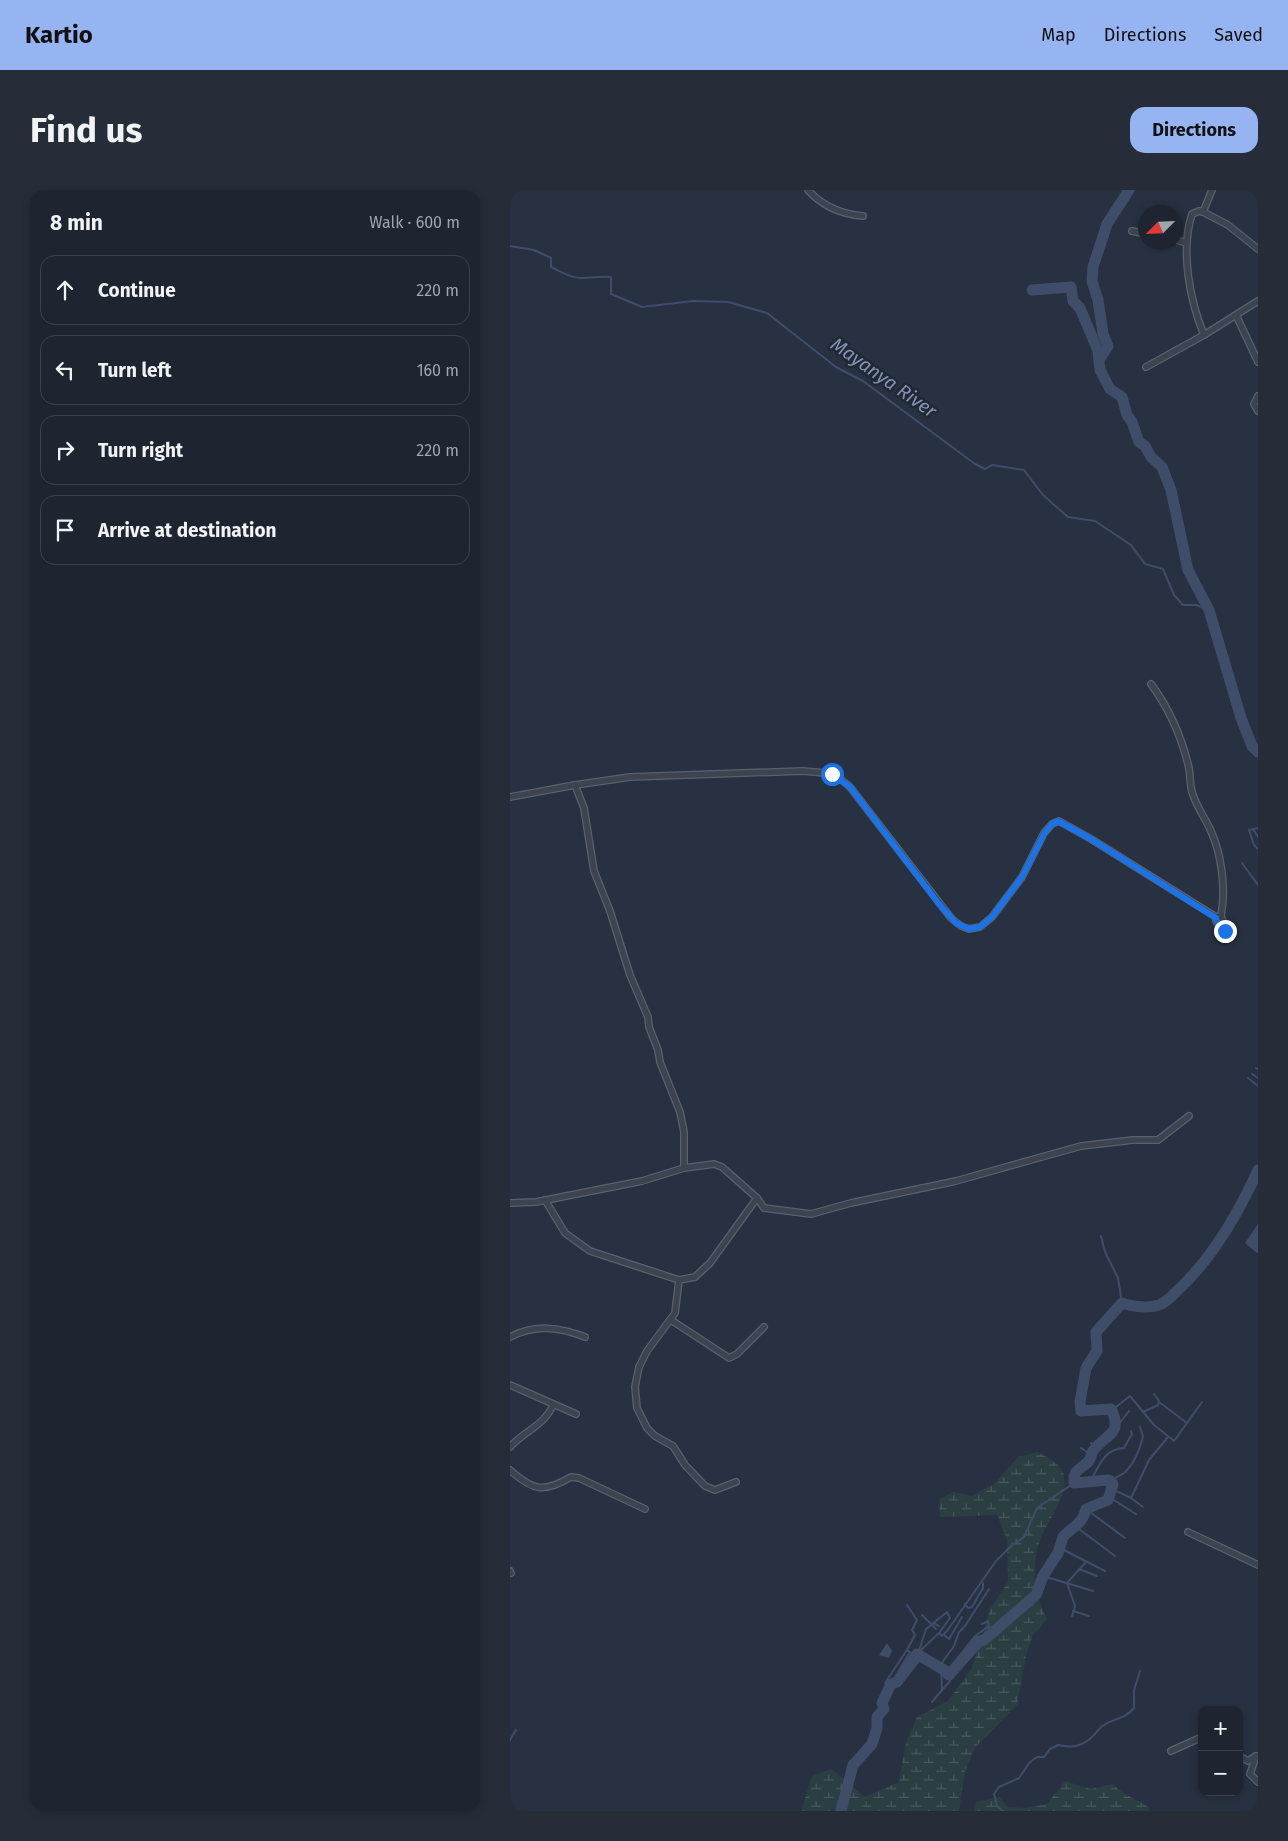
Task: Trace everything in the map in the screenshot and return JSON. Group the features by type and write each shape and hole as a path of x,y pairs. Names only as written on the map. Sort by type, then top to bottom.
{"street":[{"path":"808,190 817,200 849,214 863,216"},
{"path":"1203,212 1212,190"},
{"path":"1204,335 1192,295 1188,243 1192,214 1199,211 1203,212 1228,225 1258,249"},
{"path":"1132,231 1138,232"},
{"path":"1183,242 1188,243"},
{"path":"1146,367 1204,335 1258,301"},
{"path":"1236,314 1258,362"},
{"path":"1258,396 1254,404 1258,411"},
{"path":"510,797 630,777 802,772 832,774 850,787 939,904 956,923 965,928 980,927 992,917 1022,877 1044,834 1052,824 1058,821 1219,917 1224,904 1224,892 1214,838 1192,792 1189,766 1182,744 1162,700 1151,684"},
{"path":"575,785 584,808 594,871 610,911 630,975 648,1017 648,1027 658,1050 660,1062 680,1112 684,1132 684,1168"},
{"path":"510,1204 546,1200 622,1185 684,1168 714,1164 722,1167 757,1198 764,1208 811,1214 850,1203 956,1181 1081,1146 1133,1140 1158,1140 1189,1116"},
{"path":"546,1200 565,1234 590,1251 680,1280 695,1277 710,1263 757,1198"},
{"path":"680,1280 678,1304 670,1320 647,1351 639,1367 635,1387 637,1408 641,1418 655,1436 673,1446 681,1460 705,1486 715,1490 736,1482"},
{"path":"670,1320 729,1358 737,1354 764,1326"},
{"path":"510,1337 543,1327 557,1328 585,1337"},
{"path":"510,1385 576,1414"},
{"path":"510,1447 518,1439 543,1422 553,1405"},
{"path":"510,1470 522,1481 540,1488 558,1486 571,1477 579,1478 646,1508"},
{"path":"1188,1532 1258,1565"},
{"path":"1171,1752 1198,1739"},
{"path":"1243,1758 1248,1761 1257,1756"},
{"path":"1257,1756 1250,1774 1258,1782"}],"green space":[{"path":"1038,1452 1058,1465 1063,1473 1065,1483 1059,1503 1040,1540 1035,1560 1035,1580 1039,1600 1047,1619 1033,1635 1027,1651 1017,1705 975,1748 965,1771 959,1811 801,1811 812,1776 832,1769 865,1797 899,1782 906,1742 917,1717 948,1701 972,1668 990,1609 1008,1582 1007,1539 997,1515 940,1517 939,1500 953,1492 972,1496 995,1483 1018,1457"},
{"path":"1065,1781 1091,1789 1113,1784 1149,1807 1149,1811 975,1811 976,1802 999,1797 1008,1807 1025,1808 1047,1804"}],"water":[{"path":"1258,1224 1258,1252 1257,1253 1245,1243"},
{"path":"887,1643 892,1651 889,1658 879,1655"}],"waterway":[{"path":"1099,360 1108,346 1103,334 1098,300 1092,281 1093,267 1107,224 1129,190"},
{"name":"Mayanya River","path":"510,246 534,250 551,258 551,267 574,277 611,277 611,294 642,307 693,301 728,302 767,313 836,367 863,381 975,464 985,469 992,465 1024,470 1043,495 1068,517 1095,521 1131,545 1145,564 1163,569 1174,595 1183,605 1196,605 1209,610"},
{"name":"Mayanya River","path":"1032,290 1071,287 1073,301 1080,308 1098,351 1100,370 1110,389 1122,397 1127,415 1132,422 1139,442 1145,446 1151,457 1162,467 1171,490 1188,570 1209,610 1241,718 1252,746 1258,752"},
{"path":"1258,828 1249,830 1254,845 1258,849"},
{"path":"1253,829 1258,837"},
{"path":"1242,863 1258,885"},
{"path":"1252,1074 1258,1078"},
{"path":"1248,1078 1258,1086"},
{"name":"Mayanya River","path":"841,1811 853,1765 872,1744 877,1728 877,1717 884,1709 882,1703 891,1684 897,1682 917,1654 949,1675 979,1641 984,1640 1036,1595 1043,1576 1058,1553 1063,1537 1080,1522 1086,1509 1108,1500 1113,1484 1109,1480 1074,1483 1076,1472 1089,1461 1093,1451 1111,1433 1115,1424 1111,1409 1081,1411 1080,1402 1086,1368 1097,1351 1096,1332 1122,1303 1145,1307 1159,1305 1169,1299 1190,1278 1224,1235 1258,1170"},
{"path":"1101,1236 1105,1252 1118,1278 1122,1303"},
{"path":"1143,1412 1158,1405 1159,1401 1154,1394"},
{"path":"1113,1413 1116,1407 1130,1396 1154,1425 1174,1441 1202,1402"},
{"path":"1159,1402 1187,1423"},
{"path":"1115,1429 1129,1411"},
{"path":"1111,1482 1124,1473 1134,1461 1143,1436 1140,1427"},
{"path":"1091,1480 1107,1455 1112,1451 1124,1448 1132,1434 1131,1431"},
{"path":"1112,1489 1131,1498 1149,1460 1168,1437"},
{"name":"Mayanya River","path":"1091,1443 1096,1448"},
{"path":"1081,1448 1087,1452 1090,1459"},
{"path":"918,1653 939,1633 942,1636 947,1631 996,1561 1012,1545 1024,1537 1037,1508 1074,1483"},
{"path":"1109,1497 1136,1514"},
{"path":"1131,1498 1143,1507"},
{"path":"1086,1509 1125,1538"},
{"path":"1075,1526 1115,1556"},
{"path":"1058,1547 1105,1571"},
{"path":"1072,1616 1075,1606 1067,1583 1086,1562"},
{"path":"1079,1569 1097,1576"},
{"path":"1043,1576 1093,1591"},
{"path":"965,1604 968,1608 972,1607 983,1588 983,1583"},
{"path":"933,1664 934,1661 941,1664 954,1646 959,1632 989,1589"},
{"path":"907,1605 917,1620 912,1630 915,1635 907,1650"},
{"path":"1073,1611 1089,1616"},
{"path":"919,1651 926,1629 947,1612 950,1618 939,1633"},
{"path":"922,1615 936,1629"},
{"path":"944,1635 949,1639 962,1617"},
{"path":"982,1624 988,1621 990,1634"},
{"path":"933,1623 939,1626"},
{"path":"932,1702 942,1690 941,1664 949,1669 975,1636 989,1626"},
{"path":"890,1687 885,1683 907,1650 916,1656"},
{"path":"891,1684 910,1652"},
{"path":"897,1682 900,1685 923,1656"},
{"path":"1003,1811 997,1806 994,1794 999,1787 1019,1778 1030,1762 1037,1757 1044,1757 1050,1749 1058,1745 1072,1746 1081,1744 1094,1735 1102,1726 1131,1712 1134,1708 1134,1690 1140,1671"},
{"path":"942,1690 950,1681 949,1675"},
{"path":"510,1740 516,1730"}],"route":[{"path":"832,774 841,778 850,787 939,904 956,923 965,928 980,927 992,917 1022,877 1044,834 1052,824 1058,821 1063,822 1091,839 1216,918 1219,930 1225,931"}]}
